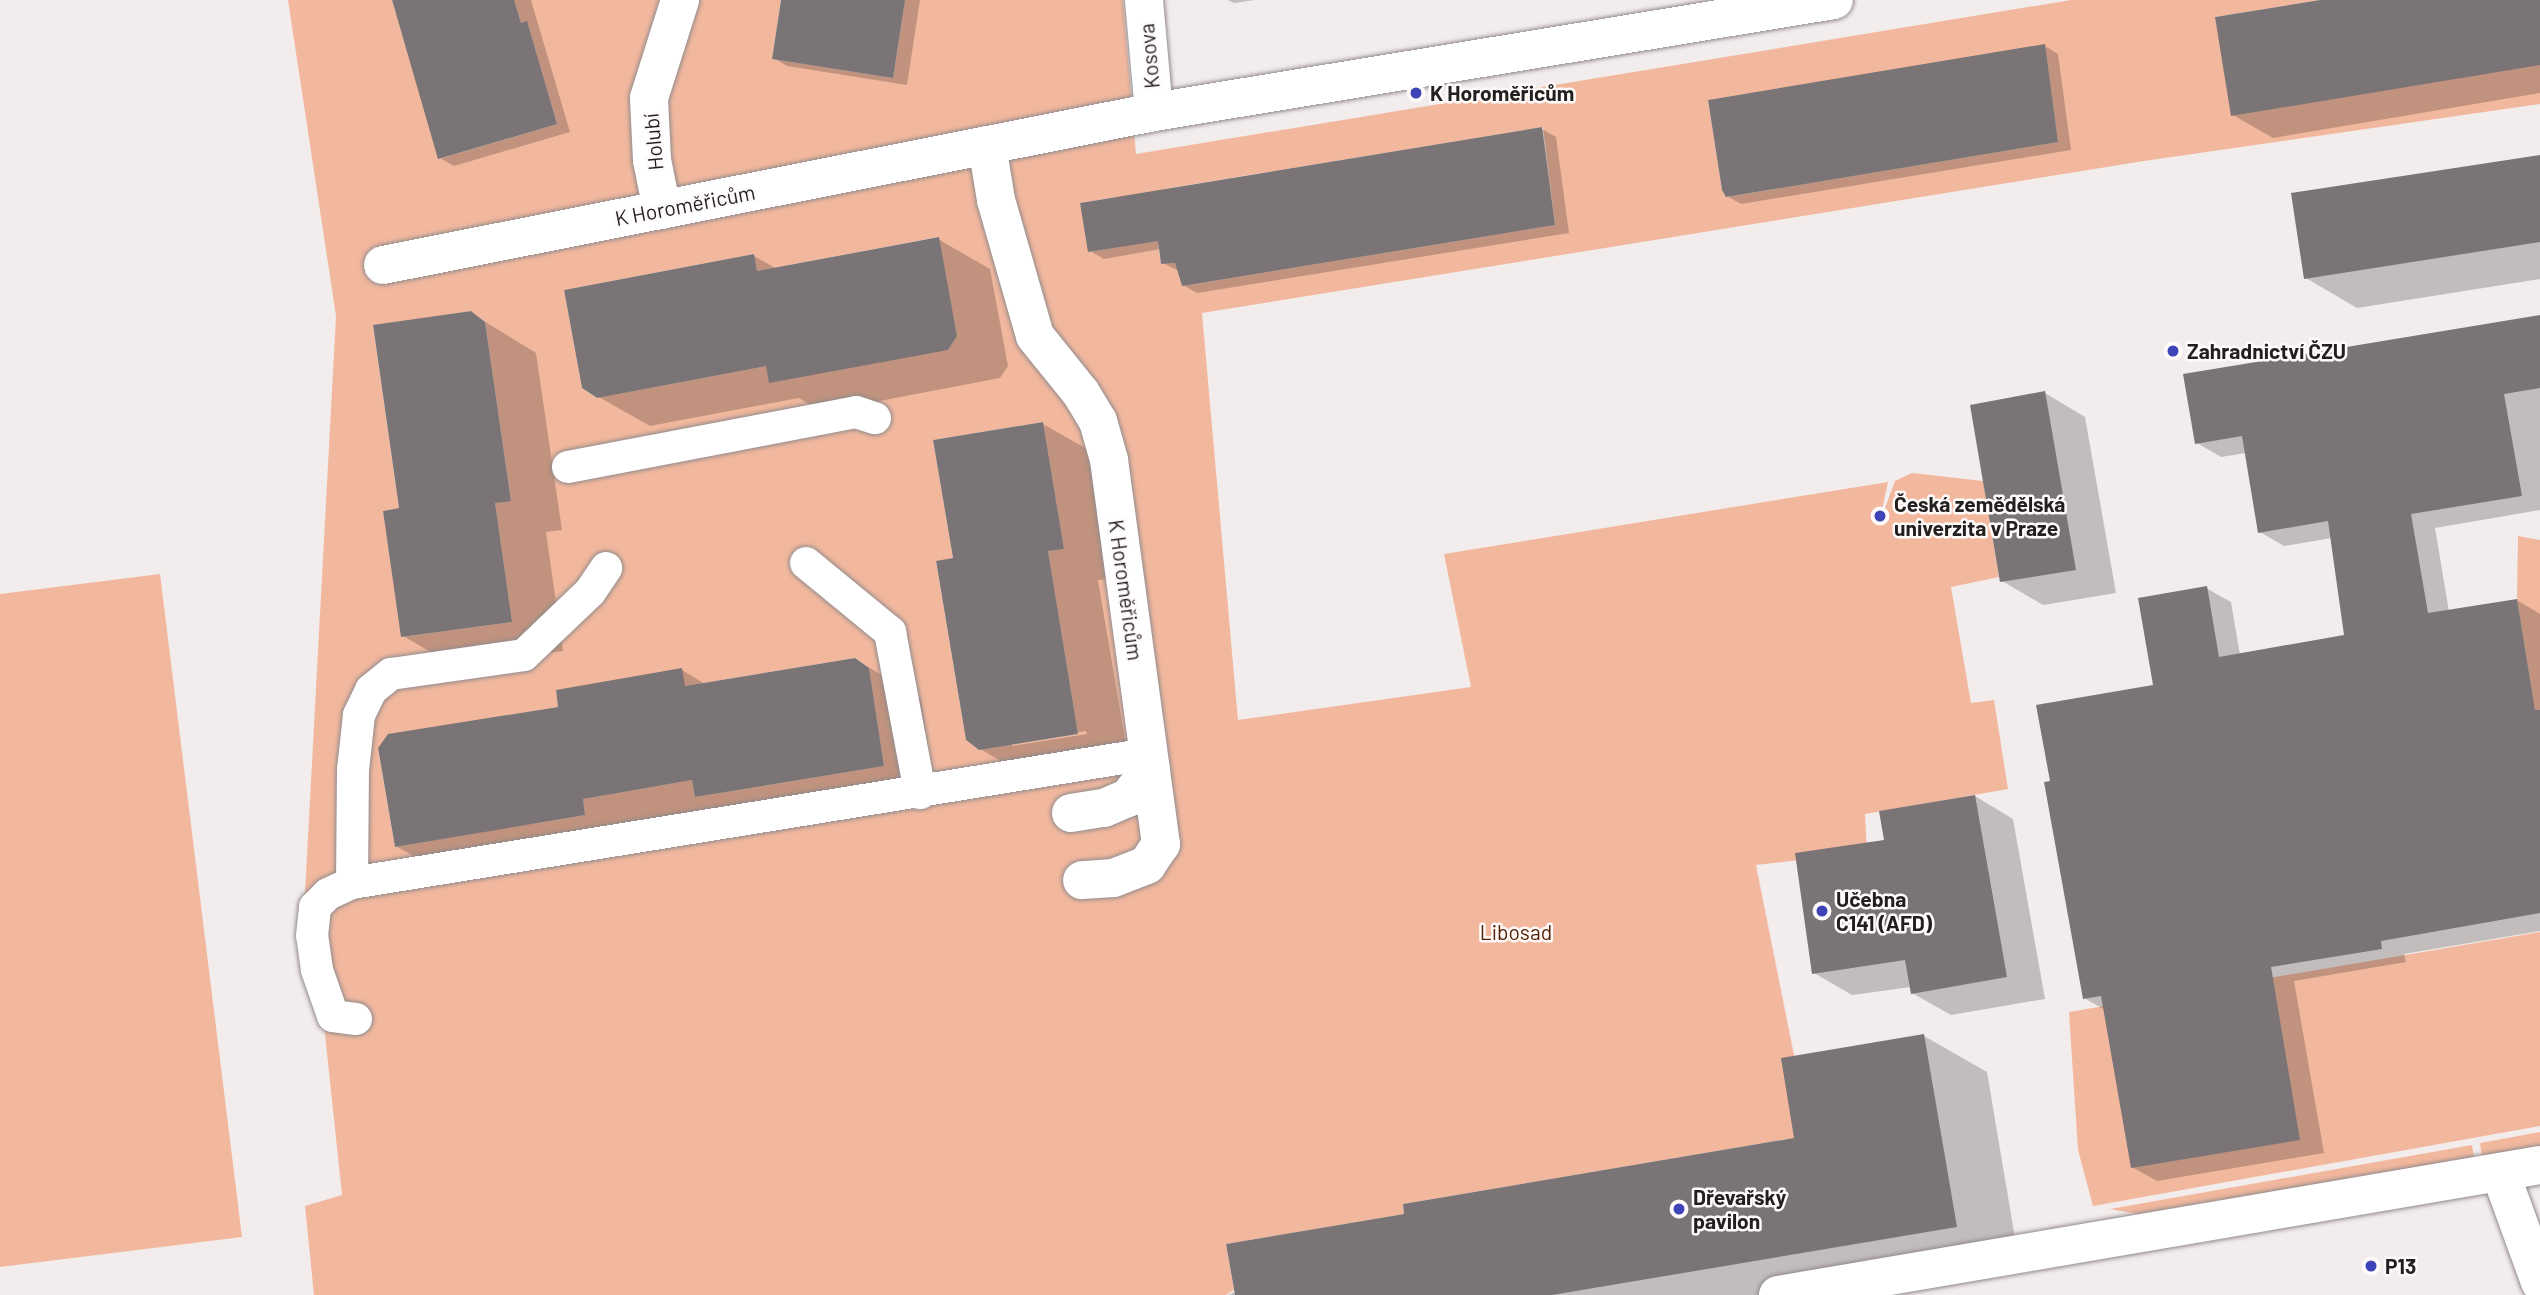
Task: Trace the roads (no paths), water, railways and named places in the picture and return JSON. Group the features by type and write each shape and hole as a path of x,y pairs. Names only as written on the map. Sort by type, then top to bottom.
{"street":[{"name":"Holubí","path":"650,0 655,75"},
{"name":"Holubí","path":"662,210 652,160 649,98 680,0"},
{"name":"Kosova","path":"1144,0 1154,112"},
{"name":"K Horoměřicům","path":"383,265 1154,112 1834,0"},
{"name":"K Horoměřicům","path":"987,145 1017,284 1035,335 1082,393 1098,421 1110,460 1161,844 1147,865 1113,878 1082,880"},
{"path":"568,467 856,412 875,418"},
{"path":"806,563 890,632 920,793"},
{"path":"352,884 354,756 359,715 370,690 391,674 524,655 590,592 606,568"},
{"path":"356,1018 333,1016 317,970 312,936 315,907 328,894 352,884 920,793 1150,762"},
{"path":"1070,813 1104,808 1128,798 1150,762"},
{"path":"1778,1295 2540,1165"},
{"path":"2500,1172 2540,1282"}],"place":[{"name":"K Horoměřicům","path":"1416,93"},
{"name":"Zahradnictví ČZU","path":"2173,351"},
{"name":"Česká zemědělská univerzita v Praze","path":"1880,516"},
{"name":"Učebna C141 (AFD)","path":"1822,911"},
{"name":"Dřevařský pavilon","path":"1679,1209"},
{"name":"P13","path":"2371,1266"}],"park label":[{"name":"Libosad","path":"1516,932"}]}
